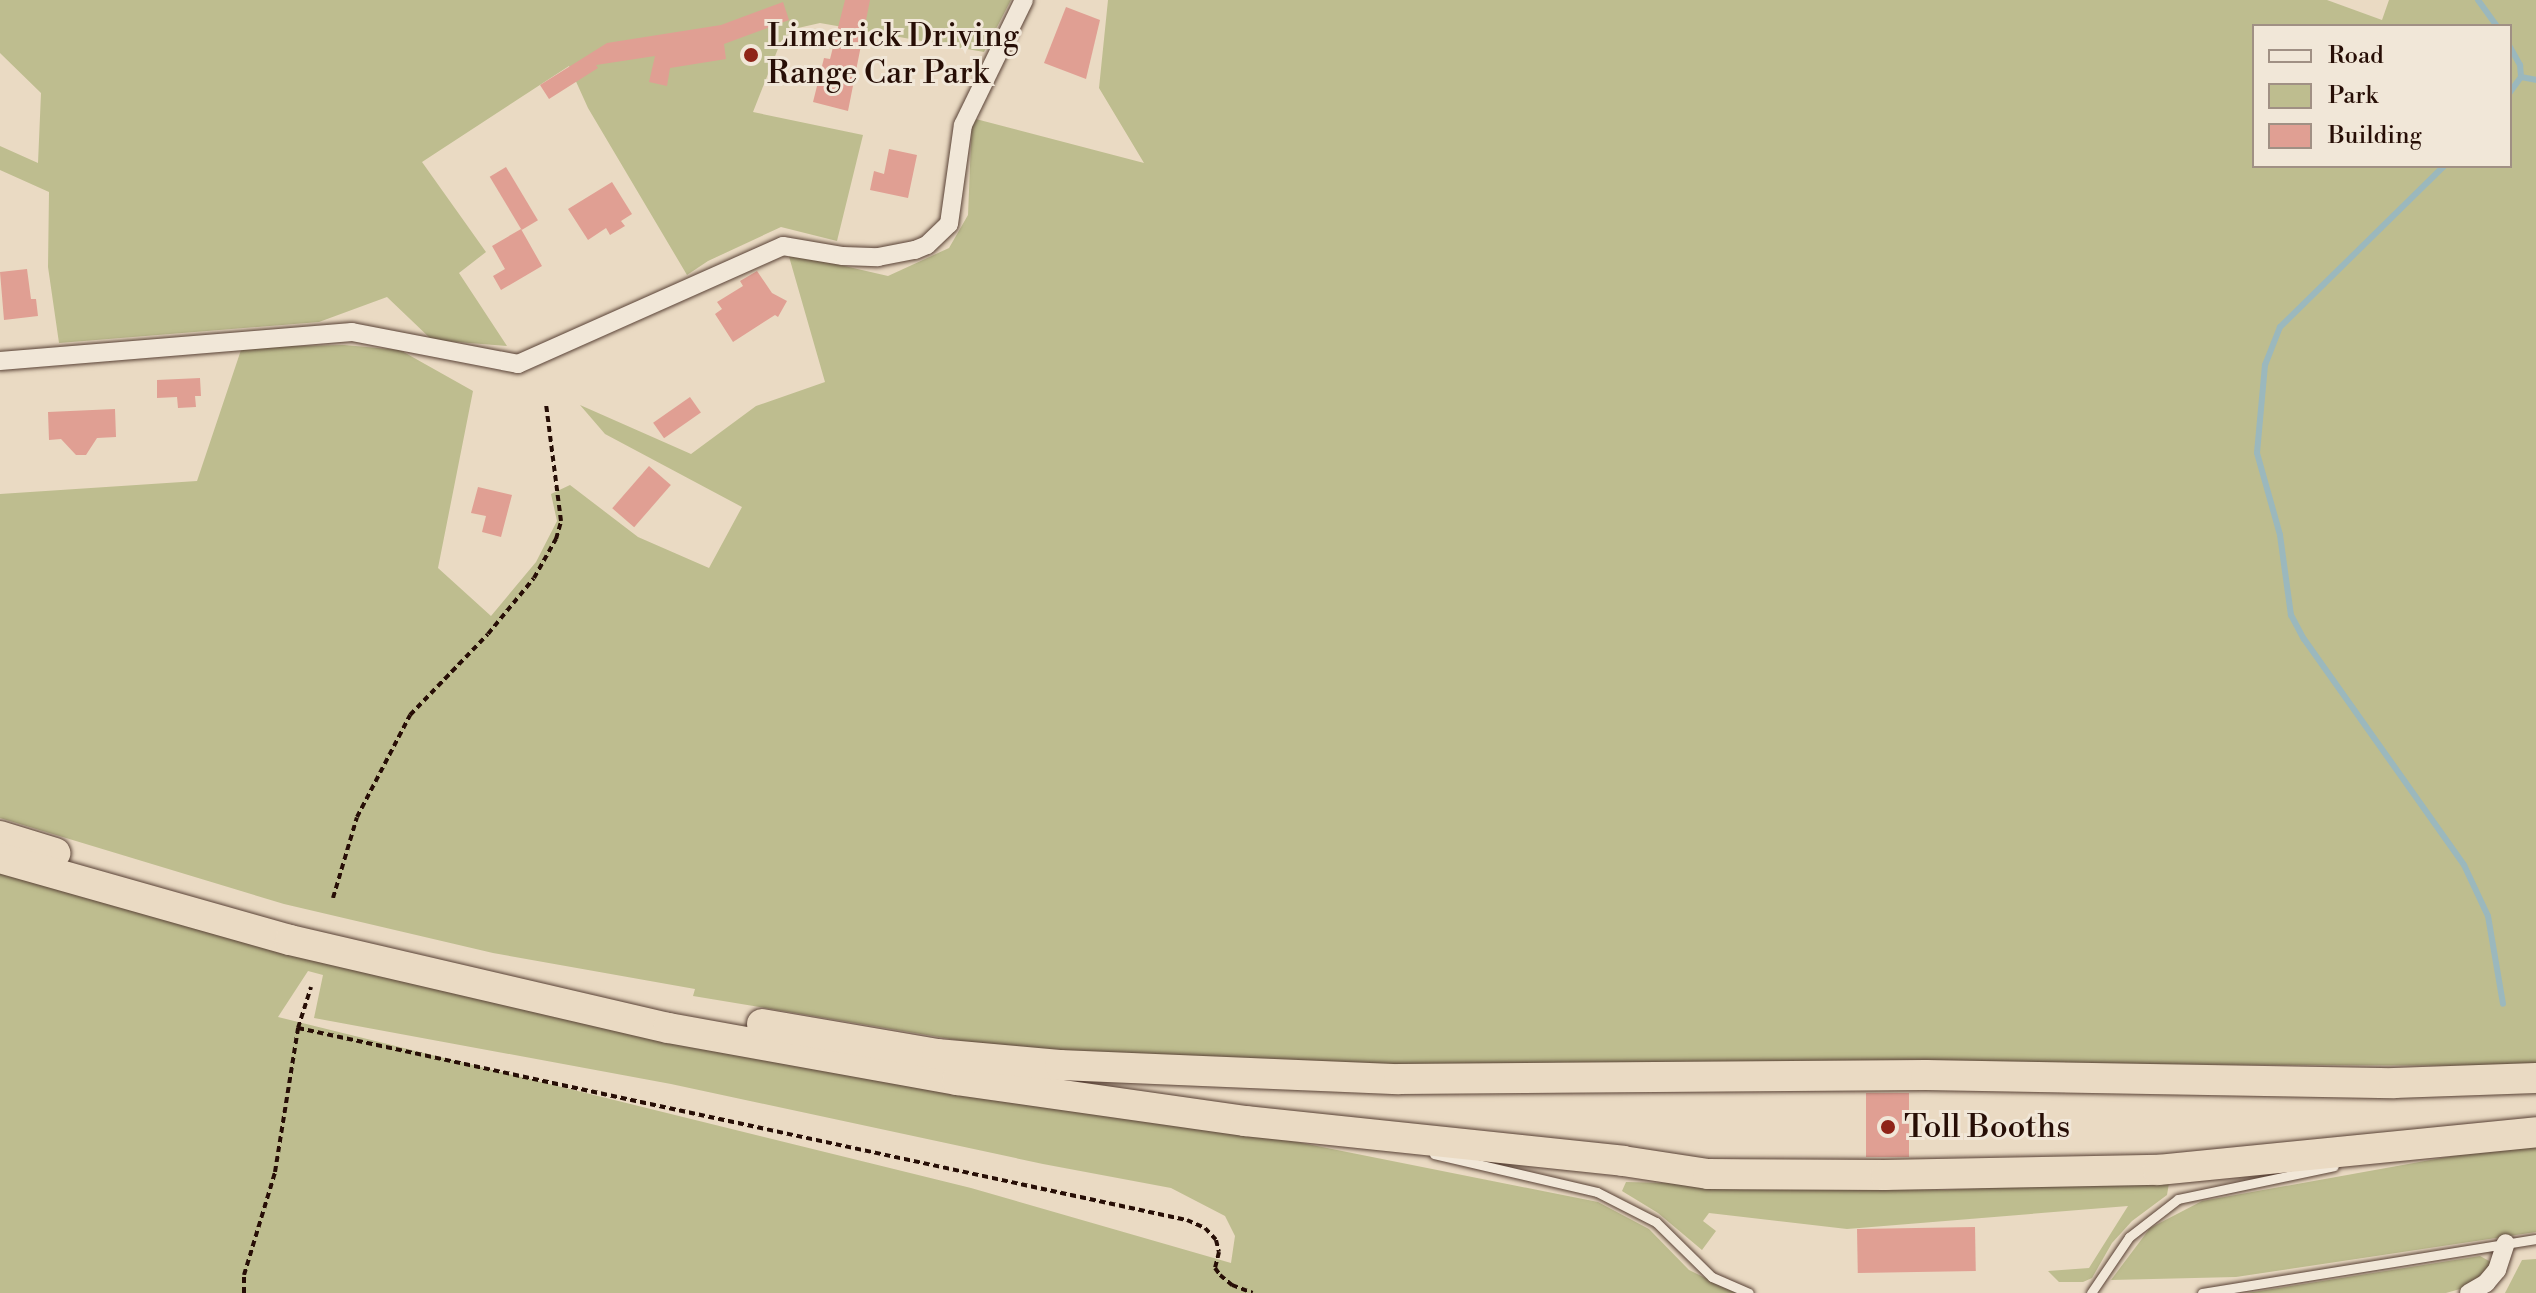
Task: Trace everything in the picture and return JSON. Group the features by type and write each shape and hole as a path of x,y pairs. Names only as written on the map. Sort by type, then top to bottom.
{"highway":[{"path":"0,836 305,926 672,1009 937,1054 1060,1065 1399,1079 1926,1075 2394,1083 2536,1078"},
{"path":"0,858 274,936 668,1028 957,1080 1245,1121 1722,1174 2158,1170 2536,1132"}],"street":[{"path":"0,361 285,335 352,332 518,364 783,246 867,257 915,250 927,245 949,224 963,125 1024,0"},
{"path":"2469,1293 2486,1283 2497,1270 2506,1243"}],"lane":[{"path":"1366,1134 1472,1166 1597,1192 1656,1222 1712,1277 1749,1293"},
{"path":"2091,1293 2129,1237 2178,1199 2316,1170 2415,1144"},
{"path":"2202,1293 2536,1239"}],"path":[{"path":"333,898 357,817 410,715 488,634 534,578 556,539 561,521 546,404"},
{"path":"244,1293 244,1275 275,1172 298,1028 311,987"},
{"path":"298,1028 1187,1220 1208,1230 1216,1240 1219,1252 1215,1268 1220,1275 1232,1285 1253,1293"}],"green space":[{"path":"0,0 1011,0 984,52 820,23 798,28 781,41 753,112 863,135 837,241 781,227 708,261 687,275 588,108 569,66 422,162 486,252 459,273 507,346 432,340 387,297 319,322 59,343 48,267 49,192 0,170 0,146 38,163 41,93 0,53"},
{"path":"1108,0 2327,0 2382,20 2389,0 2536,0 2536,1066 2084,1064 1412,1068 1070,1059 693,996 695,989 493,953 284,904 0,818 0,494 197,481 242,347 344,345 400,350 473,391 438,568 491,616 536,562 557,521 551,494 570,485 638,537 709,568 742,507 605,434 580,405 691,454 756,406 825,382 788,253 888,276 949,248 968,215 972,118 1144,163 1099,88"},
{"path":"0,872 287,953 1292,1141 1598,1202 1649,1229 1689,1270 1736,1293 0,1293","holes":["308,971 323,975 314,1018 671,1084 1043,1164 1171,1188 1225,1216 1235,1236 1231,1263 971,1188 278,1017"]},
{"path":"2536,1141 2536,1232 2236,1277 2111,1280 2150,1228 2202,1201"},
{"path":"2170,1177 2167,1195 2132,1221 2112,1243 2092,1278 2083,1282 2059,1282 2048,1271 2089,1268 2128,1206 1847,1229 1709,1213 1703,1221 1716,1231 1702,1250 1658,1213 1622,1191 1626,1182 1946,1190"},
{"path":"2480,1256 2491,1262 2485,1273 2467,1287 2446,1293 2247,1293"},
{"path":"2536,1259 2536,1293 2505,1293 2522,1260"}],"building":[{"path":"845,0 870,0 848,111 813,102 824,58 830,59"},
{"path":"783,2 789,20 724,44 726,59 670,68 667,86 649,82 655,56 596,65 598,68 549,99 540,85 607,43 721,25"},
{"path":"1066,7 1100,20 1086,79 1044,63"},
{"path":"889,149 917,155 908,198 870,190 874,171 884,174"},
{"path":"506,167 538,220 522,230 490,177"},
{"path":"612,182 632,214 621,221 625,226 610,235 606,228 588,240 568,209"},
{"path":"521,229 542,266 501,290 493,276 505,269 492,246"},
{"path":"27,269 31,299 36,299 38,316 4,320 0,272"},
{"path":"757,271 772,293 787,301 778,317 775,315 733,342 715,314 722,309 717,302 743,286 740,281"},
{"path":"200,378 201,396 195,396 196,407 178,408 177,397 157,398 157,380"},
{"path":"690,397 701,413 664,438 653,423"},
{"path":"115,409 116,437 97,438 86,455 76,455 61,439 49,440 48,412"},
{"path":"649,466 671,485 634,527 612,508"},
{"path":"478,487 512,495 501,537 482,532 486,516 471,513"},
{"path":"1866,1093 1909,1093 1909,1157 1866,1157"},
{"path":"1975,1227 1976,1271 1858,1273 1857,1229"}],"waterway":[{"path":"2478,0 2496,24"},
{"path":"2512,51 2520,65 2521,77 2512,89"},
{"path":"2521,77 2536,80"},
{"path":"2442,168 2280,327 2265,365 2257,453 2280,535 2291,615 2304,639 2464,865 2488,916 2503,1004"}],"place":[{"name":"Limerick Driving Range Car Park","path":"751,55"},
{"name":"Toll Booths","path":"1888,1127"}]}
